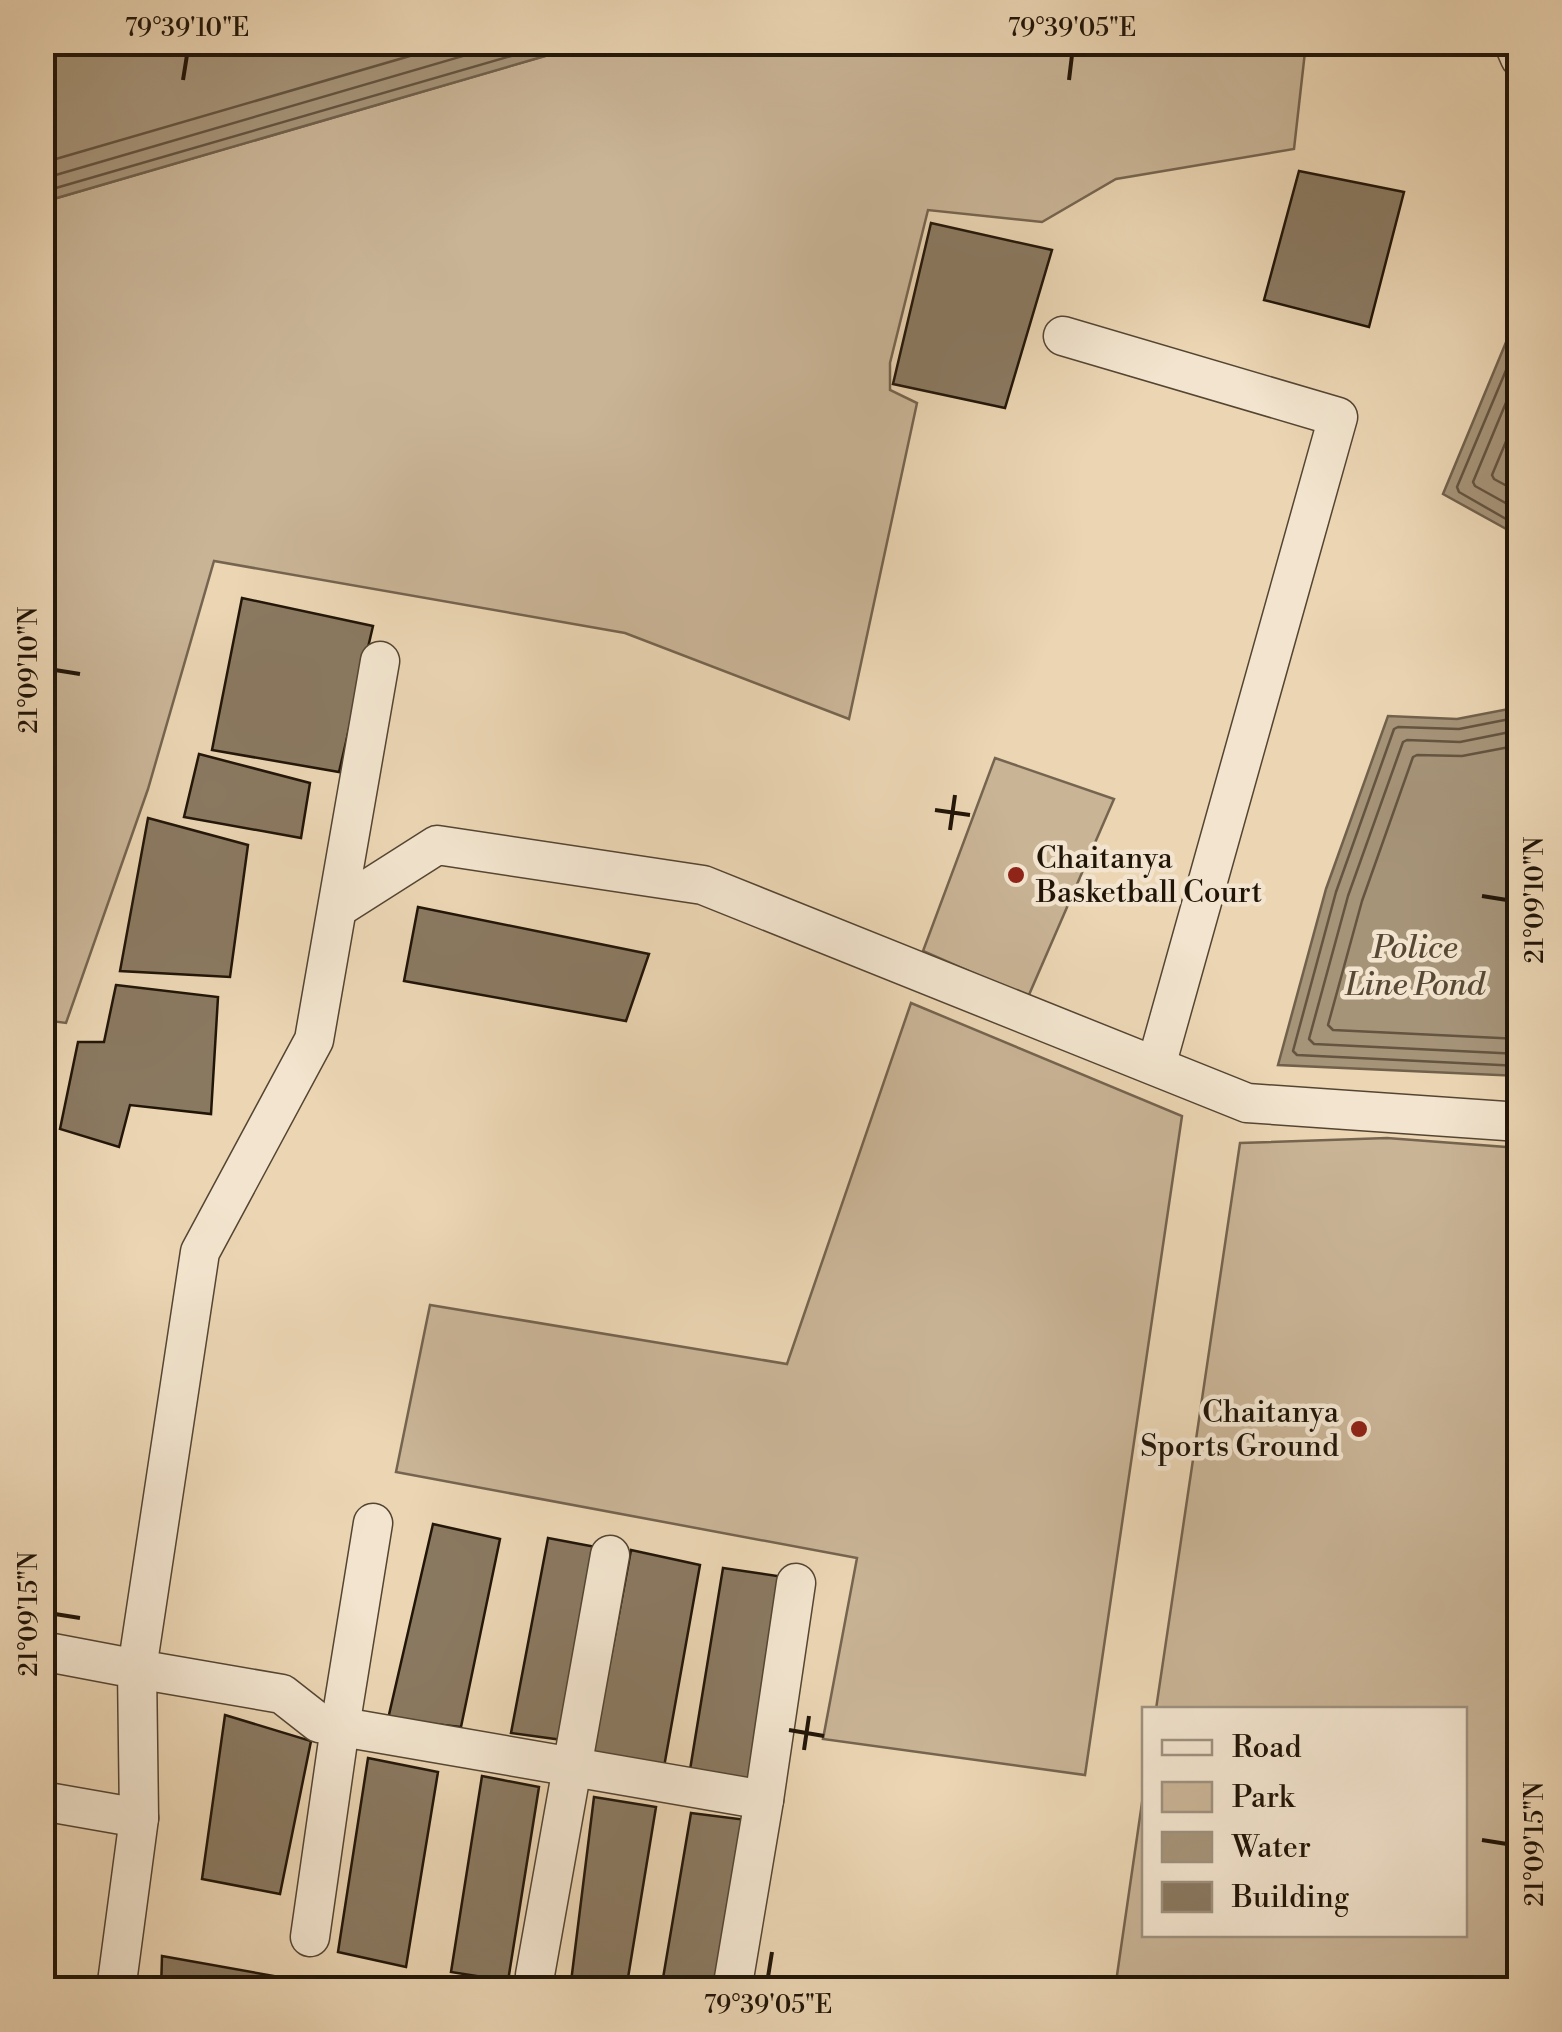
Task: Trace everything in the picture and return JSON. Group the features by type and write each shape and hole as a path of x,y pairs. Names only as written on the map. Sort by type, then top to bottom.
{"street":[{"path":"1513,42 1520,58"},
{"path":"1064,336 1338,417 1156,1066"},
{"path":"116,1990 139,1818 137,1668 200,1252 314,1040 380,662"},
{"path":"338,908 437,845 703,884 1247,1103 1520,1122"},
{"path":"310,1937 373,1523"},
{"path":"535,1975 610,1555"},
{"path":"732,1990 796,1583"},
{"path":"42,1652 282,1694 319,1723 764,1800"},
{"path":"42,1801 139,1818"}],"green space":[{"path":"767,42 1306,43 1294,149 1116,179 1042,222 928,210 890,363 890,390 917,403 849,719 625,633 214,561 148,789 66,1023 43,1020 43,202 552,54"},
{"name":"Chaitanya Basketball Court","path":"995,758 1114,799 1028,997 923,951"},
{"path":"911,1003 1182,1116 1085,1775 823,1739 857,1558 396,1472 430,1305 787,1364"},
{"name":"Chaitanya Sports Ground","path":"1387,1138 1519,1148 1519,1989 1115,1989 1142,1803 1142,1937 1467,1937 1467,1707 1156,1707 1240,1143"}],"water":[{"path":"547,42 552,54 43,202 43,43"},
{"path":"1519,311 1519,540 1443,494"},
{"name":"Police Line Pond","path":"1519,707 1519,1076 1278,1065 1326,889 1388,716 1457,719"}],"building":[{"path":"1299,171 1404,192 1369,327 1264,300"},
{"path":"931,223 1052,250 1005,408 893,384"},
{"path":"242,598 373,626 339,772 212,750"},
{"path":"199,754 310,783 301,838 184,817"},
{"path":"148,818 248,845 230,977 120,971"},
{"path":"418,907 649,954 626,1021 404,981"},
{"path":"116,985 218,997 211,1114 130,1105 119,1147 60,1129 78,1042 104,1042"},
{"path":"433,1524 500,1539 461,1727 388,1719"},
{"path":"548,1538 601,1548 570,1741 511,1733"},
{"path":"631,1550 700,1565 664,1767 593,1752"},
{"path":"723,1568 784,1577 748,1782 689,1776"},
{"path":"225,1715 311,1741 280,1894 202,1879"},
{"path":"368,1758 438,1772 406,1967 338,1952"},
{"path":"482,1776 539,1787 508,1981 451,1972"},
{"path":"594,1797 656,1807 626,1990 570,1990"},
{"path":"691,1813 747,1820 717,1990 661,1990"},
{"path":"162,1956 352,1990 161,1990"}],"place":[{"name":"Chaitanya Basketball Court","path":"1016,875"},
{"name":"Chaitanya Sports Ground","path":"1359,1429"}]}
